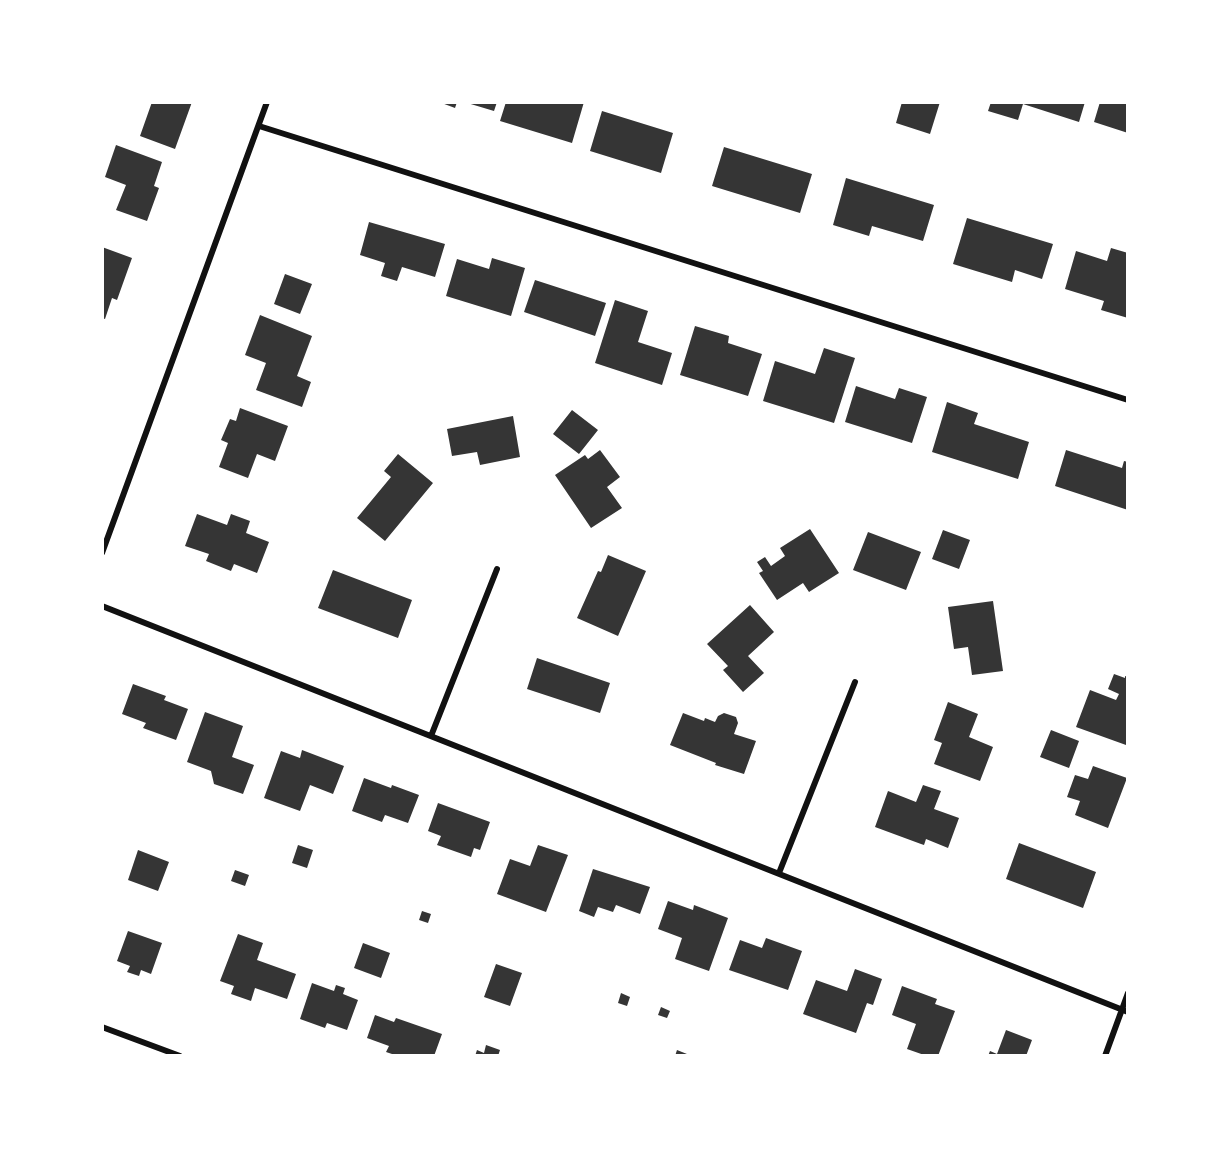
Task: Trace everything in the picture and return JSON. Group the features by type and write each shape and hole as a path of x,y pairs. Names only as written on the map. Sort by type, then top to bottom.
{"street":[{"path":"102,552 267,102"},
{"path":"259,126 1128,400"},
{"path":"431,736 498,569"},
{"path":"102,606 1125,1011"},
{"path":"779,873 855,682"},
{"path":"1105,1056 1125,1011 1128,993"},
{"path":"102,1027 180,1056"}],"building":[{"path":"152,102 192,102 175,149 140,136"},
{"path":"439,102 457,102 455,108"},
{"path":"464,102 497,102 494,111"},
{"path":"506,102 584,102 572,143 500,121"},
{"path":"902,102 940,102 930,134 896,123"},
{"path":"991,102 1085,102 1079,122 1023,104 1018,120 988,111"},
{"path":"1100,102 1128,102 1128,133 1094,122"},
{"path":"602,111 673,133 661,173 590,151"},
{"path":"116,145 162,162 154,186 159,188 147,221 116,210 126,185 105,177"},
{"path":"724,147 812,174 800,213 712,186"},
{"path":"846,178 934,205 923,241 872,226 869,236 833,225"},
{"path":"967,218 1053,244 1042,279 1015,270 1012,282 953,264"},
{"path":"369,222 445,244 435,277 402,267 397,281 381,276 385,263 360,255"},
{"path":"102,247 132,258 117,300 112,298 105,319 102,318"},
{"path":"1111,248 1128,253 1128,318 1101,310 1104,301 1065,289 1076,251 1107,261"},
{"path":"492,258 525,268 511,316 446,296 457,259 489,269"},
{"path":"285,274 312,284 300,314 274,304"},
{"path":"535,280 606,303 595,336 524,312"},
{"path":"615,300 648,311 638,342 672,353 662,385 595,363"},
{"path":"260,315 312,336 297,376 311,382 302,407 256,390 266,363 245,355"},
{"path":"695,326 729,336 728,343 762,354 748,396 680,375"},
{"path":"824,348 855,358 834,423 763,401 775,361 815,374"},
{"path":"856,386 895,399 899,388 927,397 912,443 845,422"},
{"path":"947,402 978,413 974,424 1029,442 1018,479 932,452"},
{"path":"240,408 288,426 275,461 257,454 248,478 219,467 228,443 221,440 230,419 236,421"},
{"path":"572,410 598,430 579,454 553,434"},
{"path":"513,416 520,457 480,465 477,452 452,456 447,429"},
{"path":"600,450 620,477 607,487 622,508 591,528 555,475 585,455 588,459"},
{"path":"1066,450 1122,468 1124,461 1128,462 1128,510 1055,486"},
{"path":"398,454 433,483 385,541 357,518 391,477 384,471"},
{"path":"197,514 227,525 231,514 250,521 246,533 269,542 257,573 234,564 231,571 206,561 209,554 185,546"},
{"path":"810,529 839,573 809,592 803,583 777,600 759,573 763,571 757,562 765,557 771,566 785,556 780,548"},
{"path":"943,530 970,540 959,569 932,559"},
{"path":"868,532 921,552 906,590 853,570"},
{"path":"608,555 646,571 618,636 577,618 598,571 601,572"},
{"path":"333,570 412,600 398,638 318,608"},
{"path":"993,601 1003,671 972,675 968,647 954,649 948,607"},
{"path":"750,605 774,632 748,656 764,673 743,692 723,670 728,666 707,644"},
{"path":"537,658 610,683 600,713 527,689"},
{"path":"1114,674 1128,677 1128,740 1126,745 1076,727 1090,690 1116,700 1119,694 1108,689"},
{"path":"133,684 166,696 164,700 188,709 176,740 143,728 146,723 122,714"},
{"path":"948,702 978,714 969,737 993,747 980,781 934,764 942,743 934,740"},
{"path":"205,712 243,726 232,757 254,765 243,794 214,784 211,771 187,762"},
{"path":"683,713 704,721 705,718 715,722 718,716 724,713 736,717 738,723 734,734 756,741 744,774 715,765 716,763 670,745"},
{"path":"1051,730 1079,741 1069,768 1040,757"},
{"path":"302,750 344,766 333,794 310,785 300,811 264,798 281,751 300,758"},
{"path":"1093,766 1127,778 1108,828 1075,815 1080,801 1067,797 1075,775 1088,779"},
{"path":"364,778 419,795 408,823 385,815 382,822 352,811"},
{"path":"923,785 941,791 934,809 959,818 948,848 926,839 924,845 875,827 888,791 916,802"},
{"path":"438,803 490,822 480,850 474,848 471,857 437,845 441,836 428,831"},
{"path":"1019,843 1096,872 1083,908 1006,879"},
{"path":"298,845 313,850 307,868 292,863"},
{"path":"538,845 568,855 546,912 497,894 510,859 530,866"},
{"path":"138,850 169,862 158,891 128,880"},
{"path":"593,869 650,887 640,914 616,905 613,912 598,907 594,917 579,911"},
{"path":"235,870 249,875 245,886 231,881"},
{"path":"668,901 693,910 694,905 728,918 709,971 675,959 682,938 658,929"},
{"path":"422,911 431,914 428,923 419,920"},
{"path":"128,931 162,943 151,974 141,970 139,976 127,972 130,966 117,961"},
{"path":"238,934 263,943 257,960 296,974 287,999 255,988 251,1001 231,994 234,986 220,981"},
{"path":"766,938 802,951 788,990 729,970 740,940 762,948"},
{"path":"363,943 390,953 381,978 354,968"},
{"path":"496,964 522,973 510,1006 484,997"},
{"path":"855,969 882,979 873,1005 867,1003 856,1033 803,1014 816,980 847,991"},
{"path":"312,983 334,991 336,985 345,988 343,994 358,1000 347,1030 327,1023 325,1028 300,1019"},
{"path":"902,986 937,999 935,1004 955,1011 938,1056 927,1056 907,1049 916,1024 892,1015"},
{"path":"621,993 630,997 627,1006 618,1003"},
{"path":"661,1007 670,1011 667,1018 658,1015"},
{"path":"375,1015 394,1022 396,1018 442,1034 434,1056 398,1056 386,1052 389,1046 367,1038"},
{"path":"1006,1030 1032,1040 1026,1056 988,1056 990,1051 997,1054"},
{"path":"486,1045 500,1050 498,1056 475,1056 477,1050 484,1053"},
{"path":"677,1050 692,1056 675,1056"}]}
